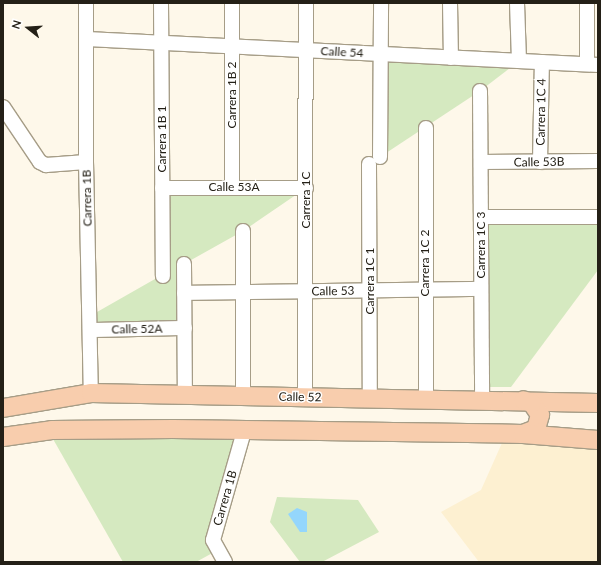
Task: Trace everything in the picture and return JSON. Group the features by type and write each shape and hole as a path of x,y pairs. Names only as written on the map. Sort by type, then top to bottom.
{"main road":[{"name":"Calle 52","path":"3,408 91,393 523,400 598,403"},
{"path":"523,400 536,406 540,415 536,428 531,434"},
{"path":"3,437 76,429 531,434 598,433"},
{"path":"531,434 598,440"}],"street":[{"name":"Carrera 1B","path":"86,3 86,162 91,393"},
{"name":"Carrera 1B 1","path":"161,3 162,276"},
{"name":"Carrera 1B 2","path":"232,3 232,187"},
{"name":"Carrera 1C","path":"305,397 307,292 306,3"},
{"name":"Carrera 1C 1","path":"370,398 370,291 374,161 381,54 381,3"},
{"path":"450,3 451,58"},
{"path":"517,3 518,61"},
{"path":"587,3 593,65"},
{"name":"Calle 54","path":"86,39 593,65"},
{"name":"Carrera 1C 4","path":"540,162 542,62"},
{"name":"Carrera 1C 3","path":"480,91 482,400"},
{"path":"3,107 40,162 46,165 86,162"},
{"name":"Carrera 1C 2","path":"426,128 426,399"},
{"name":"Calle 53B","path":"481,162 598,161"},
{"name":"Calle 53A","path":"162,188 306,188"},
{"path":"481,217 598,217"},
{"path":"243,231 243,396"},
{"path":"184,264 185,395"},
{"name":"Calle 53","path":"184,293 481,290"},
{"name":"Calle 52A","path":"90,330 185,328"},
{"name":"Carrera 1B","path":"226,562 213,540 244,431"}],"shaded area":[{"path":"506,434 598,440 598,562 479,562 441,512 481,490"}],"green space":[{"path":"381,54 519,61 480,91 380,157"},
{"path":"162,188 306,188 243,231 184,264 185,328 90,330 90,316 162,275"},
{"path":"598,223 598,270 511,387 487,387 486,224"},
{"path":"52,430 244,431 218,550 196,562 123,562 53,439"},
{"path":"277,497 358,500 379,532 322,562 300,562 270,522"}],"water":[{"path":"297,508 307,512 307,532 300,532 288,514"}]}
